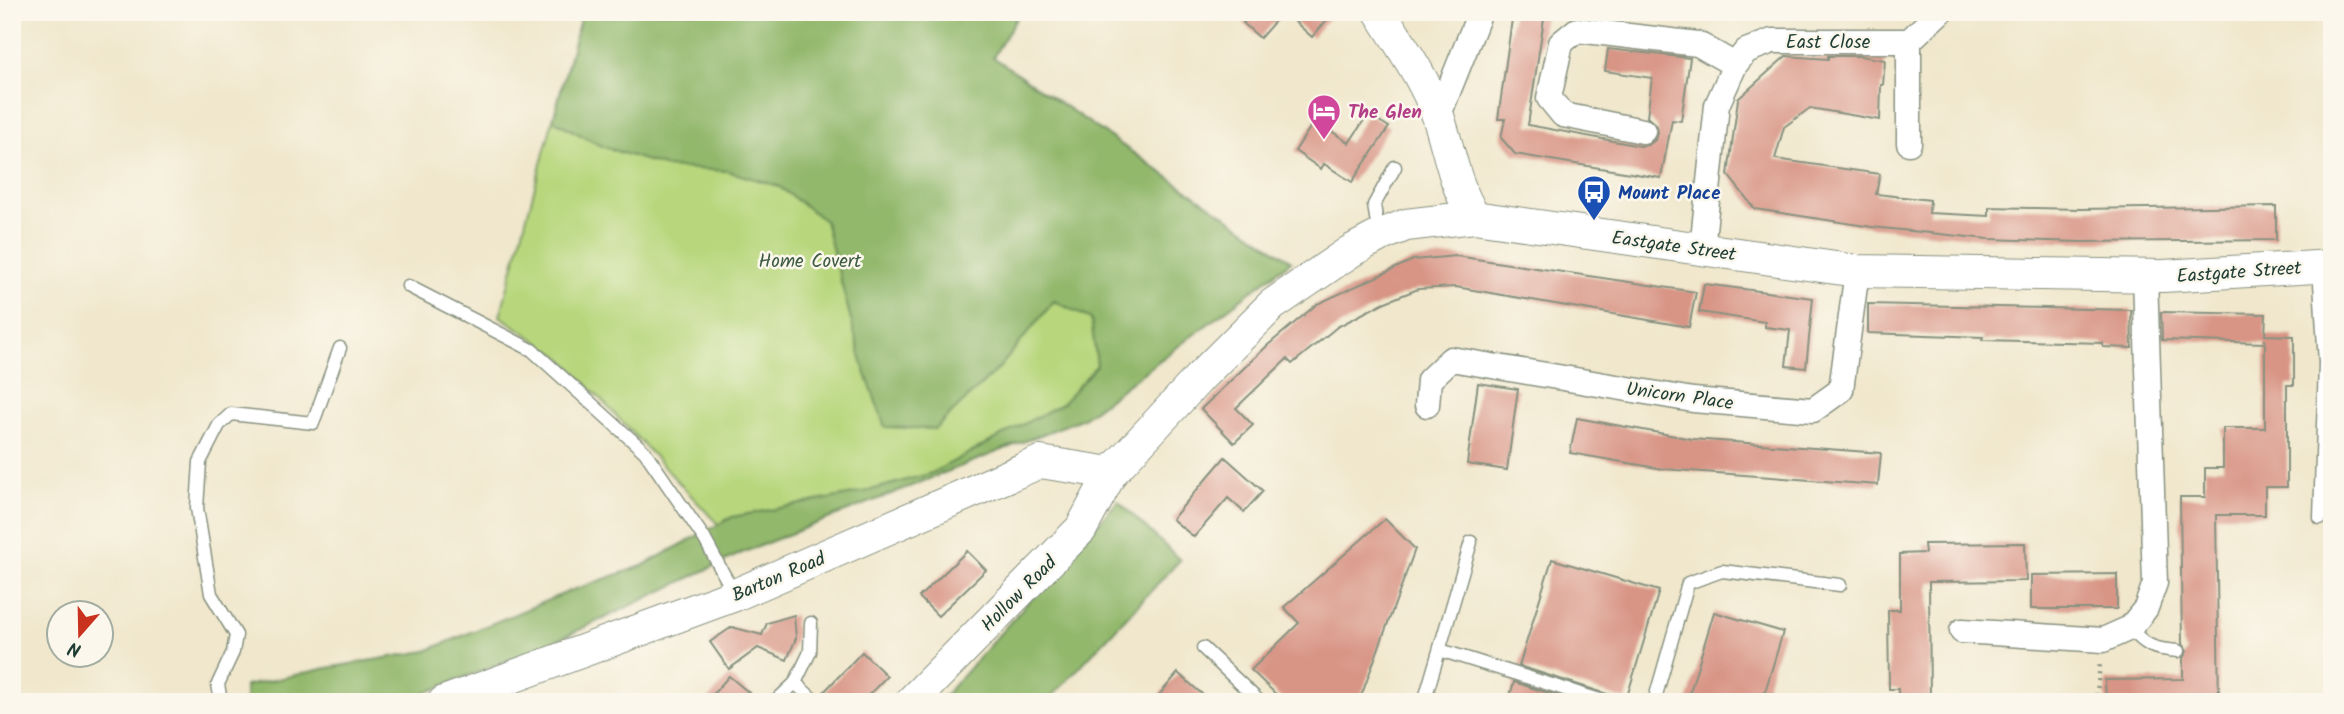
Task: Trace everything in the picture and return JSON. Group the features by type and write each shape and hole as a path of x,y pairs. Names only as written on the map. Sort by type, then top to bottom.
{"street":[{"path":"1380,12 1428,91 1453,174 1474,217"},
{"path":"1438,117 1480,12"},
{"path":"1909,143 1909,41 1940,12"},
{"path":"1643,131 1563,115 1549,98 1561,43 1577,30 1698,44 1735,65"},
{"name":"East Close","path":"1702,250 1717,105 1735,65 1746,51 1772,41 1909,41"},
{"name":"Eastgate Street","path":"1111,473 1200,377 1272,305 1351,251 1406,225 1474,217 1857,271 2145,276 2325,266"},
{"name":"Unicorn Place","path":"1427,405 1429,380 1451,359 1693,400 1813,410 1841,390 1857,271"},
{"path":"1962,631 2103,640 2130,628 2146,608 2155,583 2145,276"},
{"name":"Barton Road","path":"444,702 736,595 1040,462 1111,473"},
{"name":"Hollow Road","path":"911,702 1081,529 1111,473"}],"lane":[{"path":"1379,236 1374,205 1395,167"},
{"path":"2320,519 2325,266"},
{"path":"408,286 532,350 645,452 704,538 736,595"},
{"path":"221,702 218,684 233,652 236,635 211,594 197,508 200,461 219,425 231,414 313,423 340,348"},
{"path":"1424,702 1471,542"},
{"path":"1654,702 1688,583 1723,571 1840,585"},
{"path":"775,702 795,682 810,652 811,623"},
{"path":"2130,628 2143,643 2158,650 2178,650"},
{"path":"1203,648 1260,702"},
{"path":"1440,650 1606,702"},
{"path":"795,682 816,702"}],"path":[{"path":"2096,702 2103,640"}],"green space":[{"name":"Home Covert","path":"582,12 1020,12 993,57 1291,261 1083,418 744,552 562,358 500,316"},
{"path":"582,12 1020,12 993,57 1291,261 1083,418 744,552 547,645 402,702 245,702 245,686 327,668 426,651 570,591 642,566 732,517 864,492 932,473 1063,403 1097,365 1091,319 1054,301 1000,367 935,429 885,427 863,366 825,221 778,186 727,171 666,167 601,146 553,120"},
{"path":"1118,501 1180,560 1047,702 939,702"}],"building":[{"path":"1253,12 1283,12 1260,38 1243,23"},
{"path":"1284,12 1334,12 1312,37"},
{"path":"1513,12 1545,12 1528,125 1640,146 1648,145 1655,140 1658,133 1657,126 1647,117 1652,78 1605,71 1608,49 1690,58 1681,121 1672,120 1661,178 1515,154 1501,138 1505,119 1498,119"},
{"path":"1786,56 1828,59 1828,56 1860,56 1885,60 1880,120 1810,108 1784,127 1775,159 1880,174 1876,194 1930,200 1929,213 1989,216 1989,207 2080,209 2276,206 2276,240 2081,242 1988,239 1872,227 1755,209 1728,175 1738,99"},
{"path":"1368,114 1389,127 1352,182 1324,164 1321,169 1295,151 1315,120 1349,143"},
{"path":"1456,256 1696,292 1689,327 1456,287 1418,289 1383,303 1337,327 1292,364 1287,359 1236,408 1253,425 1234,443 1201,409 1268,345 1317,304 1413,260"},
{"path":"1704,284 1813,298 1806,368 1786,366 1790,330 1765,327 1765,322 1699,312"},
{"path":"1868,304 2131,310 2132,348 2103,347 2103,343 1982,340 1983,337 1868,333"},
{"path":"2161,312 2266,314 2265,335 2294,336 2294,385 2287,385 2287,487 2265,487 2265,515 2216,515 2219,702 2106,702 2105,680 2183,679 2183,658 2187,651 2182,644 2180,497 2205,497 2205,468 2223,468 2223,428 2265,428 2265,343 2162,340"},
{"path":"1478,383 1518,389 1507,470 1467,464"},
{"path":"1577,418 1692,439 1881,453 1878,485 1663,469 1570,453"},
{"path":"1225,457 1263,491 1244,512 1228,498 1194,537 1172,519"},
{"path":"1385,519 1415,549 1359,702 1284,702 1251,670 1299,623 1284,607"},
{"path":"2025,543 2026,581 1929,582 1930,702 1898,702 1898,689 1889,689 1888,610 1900,610 1900,554 1925,553 1924,544"},
{"path":"967,551 986,570 938,616 919,597"},
{"path":"1552,559 1659,591 1626,700 1519,666"},
{"path":"2117,574 2117,609 2031,609 2031,575"},
{"path":"1714,612 1783,632 1762,702 1687,702"},
{"path":"794,615 796,638 787,660 758,648 729,669 710,642 732,627 762,635 767,623"},
{"path":"862,652 887,676 862,702 825,702 821,695"},
{"path":"1178,673 1211,702 1153,702"},
{"path":"729,676 760,702 706,702"},
{"path":"1514,682 1576,702 1508,702"}],"place":[{"name":"The Glen","path":"1324,141"},
{"name":"Mount Place","path":"1594,222"}]}
